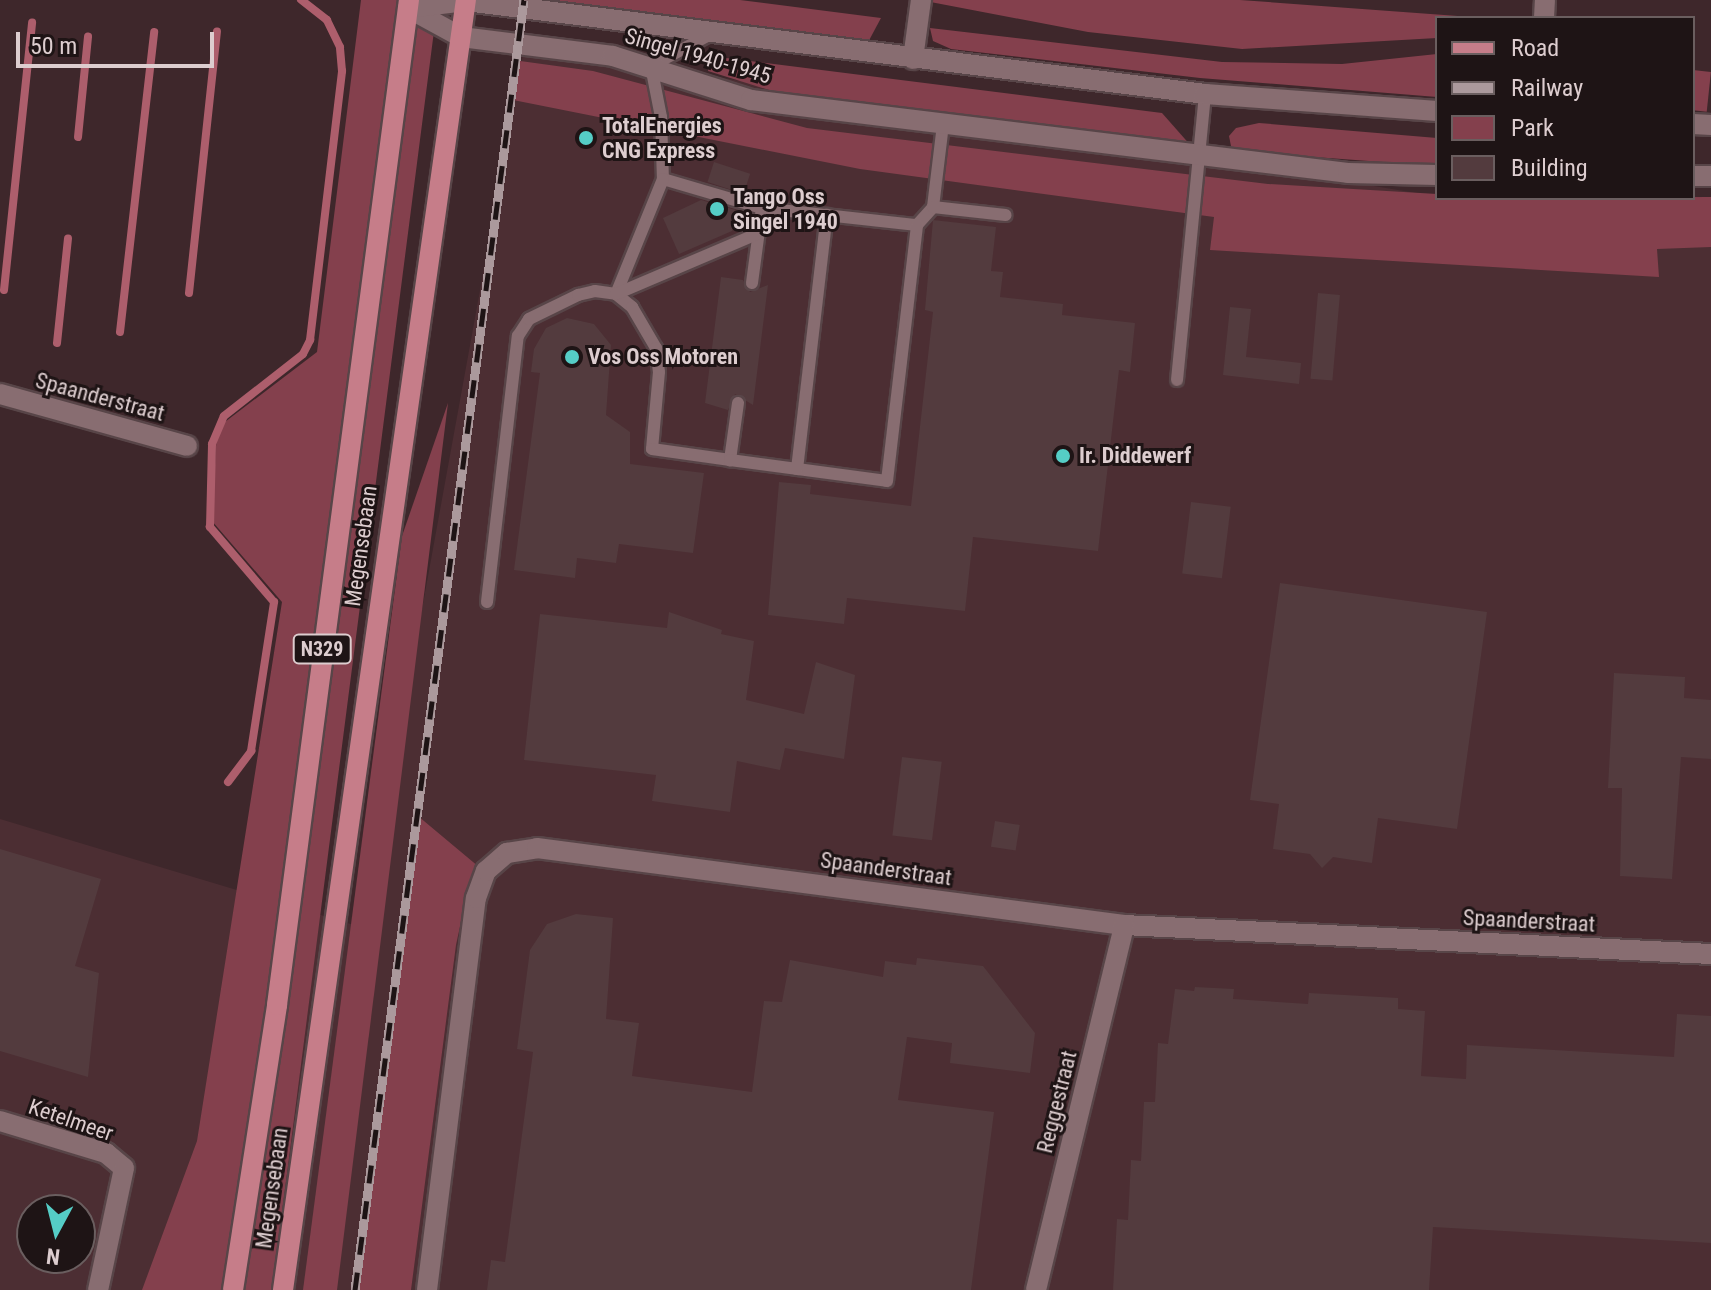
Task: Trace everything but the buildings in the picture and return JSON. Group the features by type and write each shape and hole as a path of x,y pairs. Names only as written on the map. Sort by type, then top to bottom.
{"main road":[{"name":"Megensebaan","path":"283,1290 466,1"},
{"name":"Megensebaan","path":"233,1290 277,1005 409,4"}],"street":[{"path":"913,59 921,0"},
{"name":"Singel 1940-1945","path":"409,4 466,1 1205,94 1435,111"},
{"name":"Singel 1940-1945","path":"409,4 461,37 613,56 751,100 1348,173 1435,175"},
{"name":"Spaanderstraat","path":"0,394 187,446"},
{"name":"Spaanderstraat","path":"427,1290 476,898 486,871 507,853 537,848 1124,925 1711,954"},
{"name":"Reggestraat","path":"1036,1290 1124,925"},
{"name":"Ketelmeer","path":"0,1121 106,1153 124,1168 98,1290"}],"lane":[{"path":"616,294 663,179 661,117 651,66 712,33"},
{"path":"1177,380 1205,94"},
{"path":"487,602 518,336 544,308 595,291 616,294 632,307 656,348 659,372 652,449 887,481 917,225 933,207 943,124"},
{"path":"663,179 762,208 917,225"},
{"path":"933,207 1006,215"},
{"path":"752,283 762,208"},
{"path":"797,469 827,215"},
{"path":"616,294 759,233"},
{"path":"730,460 738,403"}],"shaded area":[{"path":"523,54 651,66 1435,196 1435,200 1458,200 1711,242 1711,1290 0,1290 0,819 364,928"}],"green space":[{"path":"361,0 438,0 272,1290 142,1290 197,1141 282,602 212,521 217,428 317,352"},
{"path":"521,0 740,0 881,18 866,46"},
{"path":"920,0 1240,0 1458,16 1435,16 1435,38 1242,49 1088,32"},
{"path":"930,28 1222,62 1342,64 1435,54 1435,97 1200,78 951,49 933,41"},
{"path":"710,56 1162,113 1192,147 827,108 708,71"},
{"path":"513,60 593,71 807,128 1268,184 1435,194 1435,200 1695,200 1695,197 1711,197 1711,247 1657,249 1659,277 1210,250 1214,217 860,169 508,99"},
{"path":"1695,70 1711,72 1707,112 1695,110"},
{"path":"1259,123 1435,138 1435,166 1232,151 1229,136 1236,128"},
{"path":"448,403 337,1290 303,1290 402,536"},
{"path":"418,816 479,867 468,889 456,945 411,1290 359,1290"}],"waterway":[{"path":"228,782 251,751 274,602 210,527 212,444 224,416 303,354 310,340 342,71 340,47 327,20 301,0"},
{"path":"4,290 32,22"},
{"path":"189,293 217,31"},
{"path":"120,332 154,32"},
{"path":"78,137 88,36"},
{"path":"57,343 68,239"}],"railway":[{"path":"355,1290 524,0"}],"place":[{"name":"TotalEnergies CNG Express","path":"586,138"},
{"name":"Tango Oss Singel 1940","path":"717,209"},
{"name":"Vos Oss Motoren","path":"572,357"},
{"name":"Ir. Diddewerf","path":"1063,456"}]}
